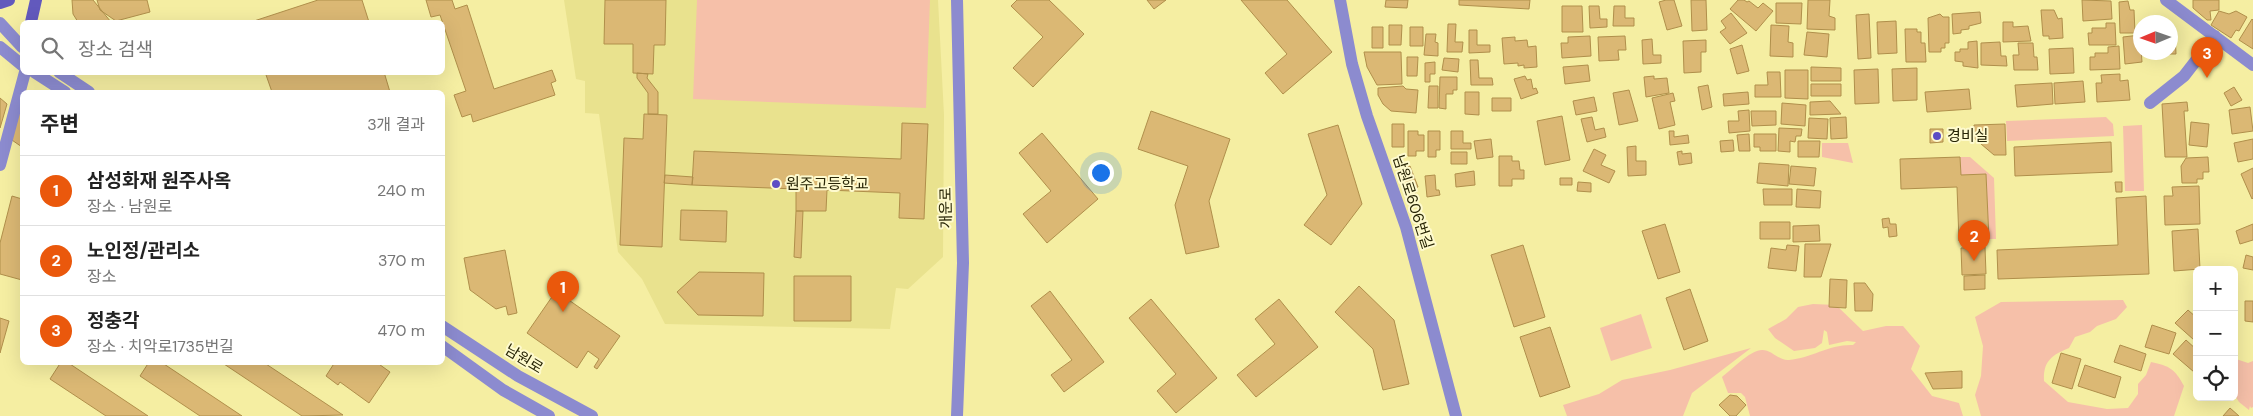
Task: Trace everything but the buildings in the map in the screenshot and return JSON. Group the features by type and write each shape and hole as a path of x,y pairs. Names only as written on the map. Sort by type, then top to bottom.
{"main road":[{"path":"0,3 9,0"},
{"path":"31,20 36,0"}],"street":[{"name":"개운로","path":"957,0 963,263 957,416"},
{"name":"남원로606번길","path":"1340,0 1352,64 1367,116 1406,228 1453,416"},
{"path":"2166,0 2253,65"},
{"path":"0,22 20,45"},
{"path":"2150,102 2184,76 2215,36"},
{"path":"0,47 20,63"},
{"path":"0,57 20,64"},
{"path":"0,165 23,75"},
{"path":"39,75 62,90"},
{"path":"64,75 86,90"},
{"name":"남원로","path":"445,328 518,376 592,416"},
{"path":"445,348 503,390 549,416"}],"shaded area":[{"name":"원주고등학교","path":"564,0 938,0 944,115 943,257 908,289 896,288 890,329 665,324 642,279 618,252 599,114 585,113 585,81 576,79"},
{"path":"697,0 930,0 926,108 693,99"},
{"path":"2106,117 2113,124 2114,136 2007,141 2006,121"},
{"path":"2142,125 2144,191 2125,191 2123,126"},
{"path":"1822,143 1848,143 1853,163 1822,157"},
{"path":"1960,157 1970,157 1994,178 1996,239 1989,239 1986,174 1961,175"},
{"path":"2123,300 2127,307 2116,319 2075,337 2069,348 2053,356 2045,368 2044,381 2068,402 2107,409 2128,408 2138,394 2138,384 2146,375 2151,362 2158,363 2171,369 2184,386 2174,416 1981,416 1975,395 1981,376 1983,346 1975,317 2001,302"},
{"path":"1813,304 1836,305 1863,331 1886,326 1903,326 1920,346 1911,369 1932,396 1959,403 1963,416 1750,416 1745,397 1741,393 1728,393 1722,377 1749,355 1757,351 1766,350 1785,360 1789,360 1836,347 1853,345 1856,342 1847,341 1829,345 1827,332 1824,330 1822,343 1815,348 1794,351 1775,338 1768,329 1786,319 1798,307"},
{"path":"1641,314 1652,348 1611,361 1600,328"},
{"path":"1751,348 1692,393 1683,416 1567,416 1563,405 1599,394 1622,380 1670,370"},
{"path":"2238,360 2248,363 2253,361 2253,407 2251,408 2250,406 2249,410 2239,402"}],"place":[{"name":"정충각","path":"2207,78"},
{"name":"경비실","path":"1937,136"},
{"name":"원주고등학교","path":"776,184"},
{"name":"노인정/관리소","path":"1974,261"},
{"name":"삼성화재 원주사옥","path":"563,312"}]}
